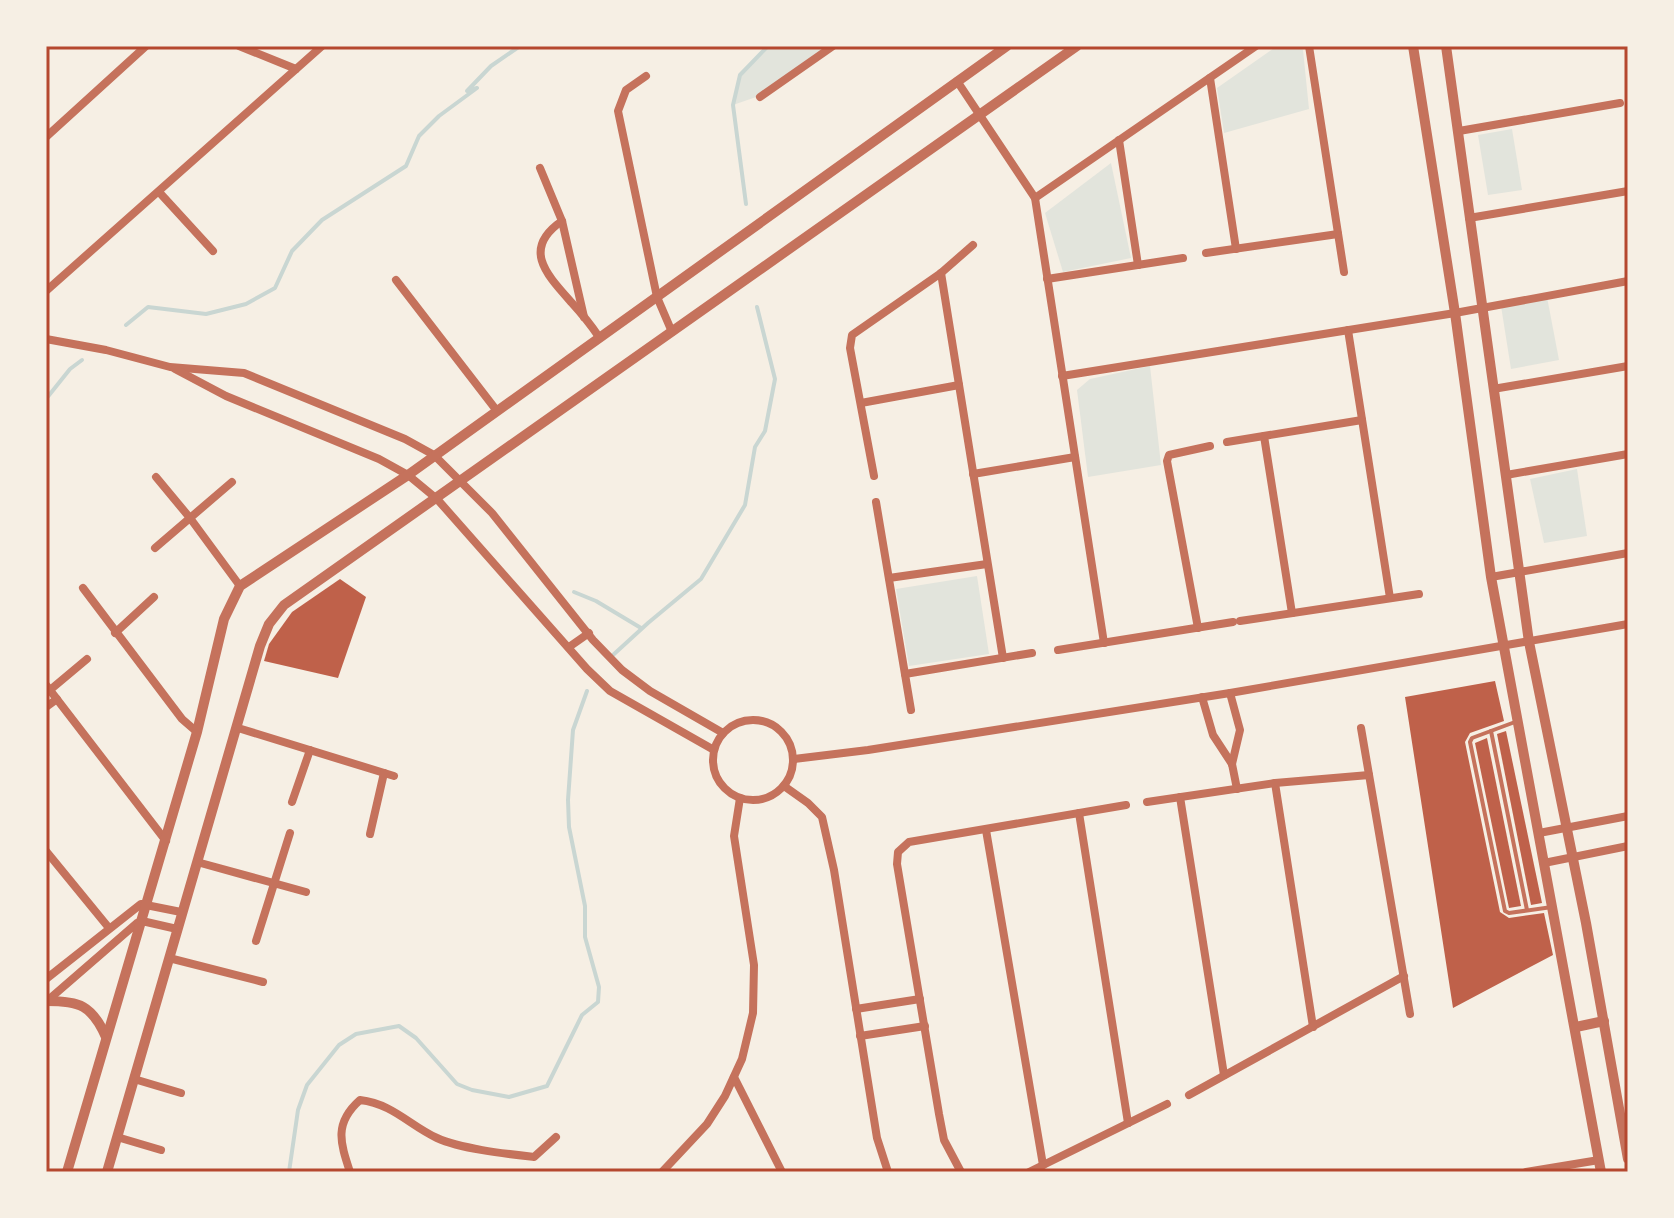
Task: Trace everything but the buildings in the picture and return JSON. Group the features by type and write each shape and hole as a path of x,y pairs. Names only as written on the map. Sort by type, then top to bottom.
{"street":[{"path":"46,137 146,46"},
{"path":"239,46 296,69"},
{"path":"46,291 322,46"},
{"path":"760,97 833,46"},
{"path":"107,1172 260,646 269,624 284,605 1077,46"},
{"path":"1035,198 1256,46"},
{"path":"1309,46 1344,272"},
{"path":"1413,46 1455,313 1491,577 1600,1166 1526,1172"},
{"path":"1446,46 1529,642 1573,857 1628,1159"},
{"path":"67,1172 197,732 224,619 240,586 408,475 1000,48"},
{"path":"646,76 626,90 618,111 657,297 672,332"},
{"path":"1210,78 1236,249"},
{"path":"957,81 1035,198 1104,643"},
{"path":"1459,131 1620,103"},
{"path":"1119,140 1138,265"},
{"path":"540,168 562,221 584,317"},
{"path":"1469,218 1628,191"},
{"path":"159,192 213,251"},
{"path":"562,221 544,235 539,247 541,261 549,277 599,337"},
{"path":"1206,253 1338,234"},
{"path":"874,476 850,348 852,335 941,273 973,245"},
{"path":"1047,279 1183,258"},
{"path":"941,273 1003,658"},
{"path":"396,280 497,411"},
{"path":"1062,376 1455,313 1628,281"},
{"path":"1348,330 1390,598"},
{"path":"46,339 106,350 170,367 244,373 405,439 434,455 492,513 622,670 650,691 723,733"},
{"path":"1493,389 1628,366"},
{"path":"170,367 226,396 379,459 408,475 437,499 610,691 714,750"},
{"path":"861,403 959,385"},
{"path":"1227,442 1362,420"},
{"path":"1264,436 1292,613"},
{"path":"1198,628 1167,461 1169,455 1176,452 1210,446"},
{"path":"1506,475 1628,454"},
{"path":"973,474 1075,457"},
{"path":"156,477 240,586"},
{"path":"155,548 232,482"},
{"path":"876,502 911,710"},
{"path":"1491,577 1628,553"},
{"path":"889,578 987,564"},
{"path":"83,588 182,719 197,732"},
{"path":"1058,650 1419,594"},
{"path":"115,633 154,597"},
{"path":"794,759 1230,693 1628,624"},
{"path":"569,647 589,633"},
{"path":"905,674 1032,653"},
{"path":"87,659 48,688 166,841"},
{"path":"1230,693 1240,730 1232,764"},
{"path":"1202,697 1213,735 1232,764 1237,789"},
{"path":"46,707 57,699"},
{"path":"758,719 783,732 789,740 794,759 790,778 784,786 768,798 749,800 731,793 718,779 713,760 714,750 723,733 739,722 758,719"},
{"path":"238,728 389,775 370,834"},
{"path":"1361,728 1410,1014"},
{"path":"292,802 310,750"},
{"path":"1147,802 1275,783 1369,775"},
{"path":"1275,783 1313,1027"},
{"path":"784,786 822,817 834,870 877,1138 888,1172"},
{"path":"1180,797 1224,1075"},
{"path":"666,1170 707,1124 734,1077 742,1059 753,1013 754,965 734,836 740,798"},
{"path":"961,1172 944,1140 897,864 898,852 909,842 1126,805"},
{"path":"1079,813 1128,1123"},
{"path":"1539,833 1628,816"},
{"path":"986,830 1043,1165"},
{"path":"256,941 290,833"},
{"path":"1544,863 1628,846"},
{"path":"46,851 109,928"},
{"path":"197,862 306,892"},
{"path":"46,979 136,907 147,904 181,912"},
{"path":"46,1001 131,927 142,921 177,929"},
{"path":"169,958 263,982"},
{"path":"1189,1095 1404,976"},
{"path":"856,1009 920,999"},
{"path":"46,1001 82,1005 96,1017 106,1037"},
{"path":"1576,1027 1604,1021"},
{"path":"860,1036 925,1026"},
{"path":"734,1077 782,1172"},
{"path":"134,1079 181,1093"},
{"path":"350,1172 340,1134 348,1111 360,1100 379,1102 439,1139 482,1149 534,1157 556,1137"},
{"path":"1029,1172 1167,1104"},
{"path":"117,1137 161,1150"}],"lane":[{"path":"1517,721 1472,738 1470,742 1505,911 1553,907"},
{"path":"1491,731 1527,910"}],"shaded area":[{"path":"768,46 829,46 759,96 733,105 740,75"},
{"path":"1277,46 1300,46 1303,50 1309,109 1224,133 1217,88"},
{"path":"1512,129 1522,190 1488,195 1478,135"},
{"path":"1111,163 1131,258 1063,272 1045,213"},
{"path":"1547,297 1559,360 1511,369 1501,306"},
{"path":"1150,366 1161,465 1088,477 1077,390 1090,379"},
{"path":"1577,469 1587,536 1544,543 1530,479"},
{"path":"977,576 989,654 909,666 896,589"}],"waterway":[{"path":"126,325 148,307 206,314 246,304 275,288 292,251 322,220 406,166 419,136 439,116 477,88 467,91 491,66 520,46"},
{"path":"746,204 733,105 740,75 768,46"},
{"path":"613,655 701,579 745,505 755,447 765,431 775,379 757,307"},
{"path":"46,399 70,369 82,360"},
{"path":"574,592 596,601 641,628"},
{"path":"289,1172 298,1110 307,1085 339,1045 356,1034 399,1026 416,1038 457,1084 472,1090 509,1097 547,1086 582,1015 598,1002 599,987 585,937 585,906 569,827 568,800 573,730 587,691"}]}
